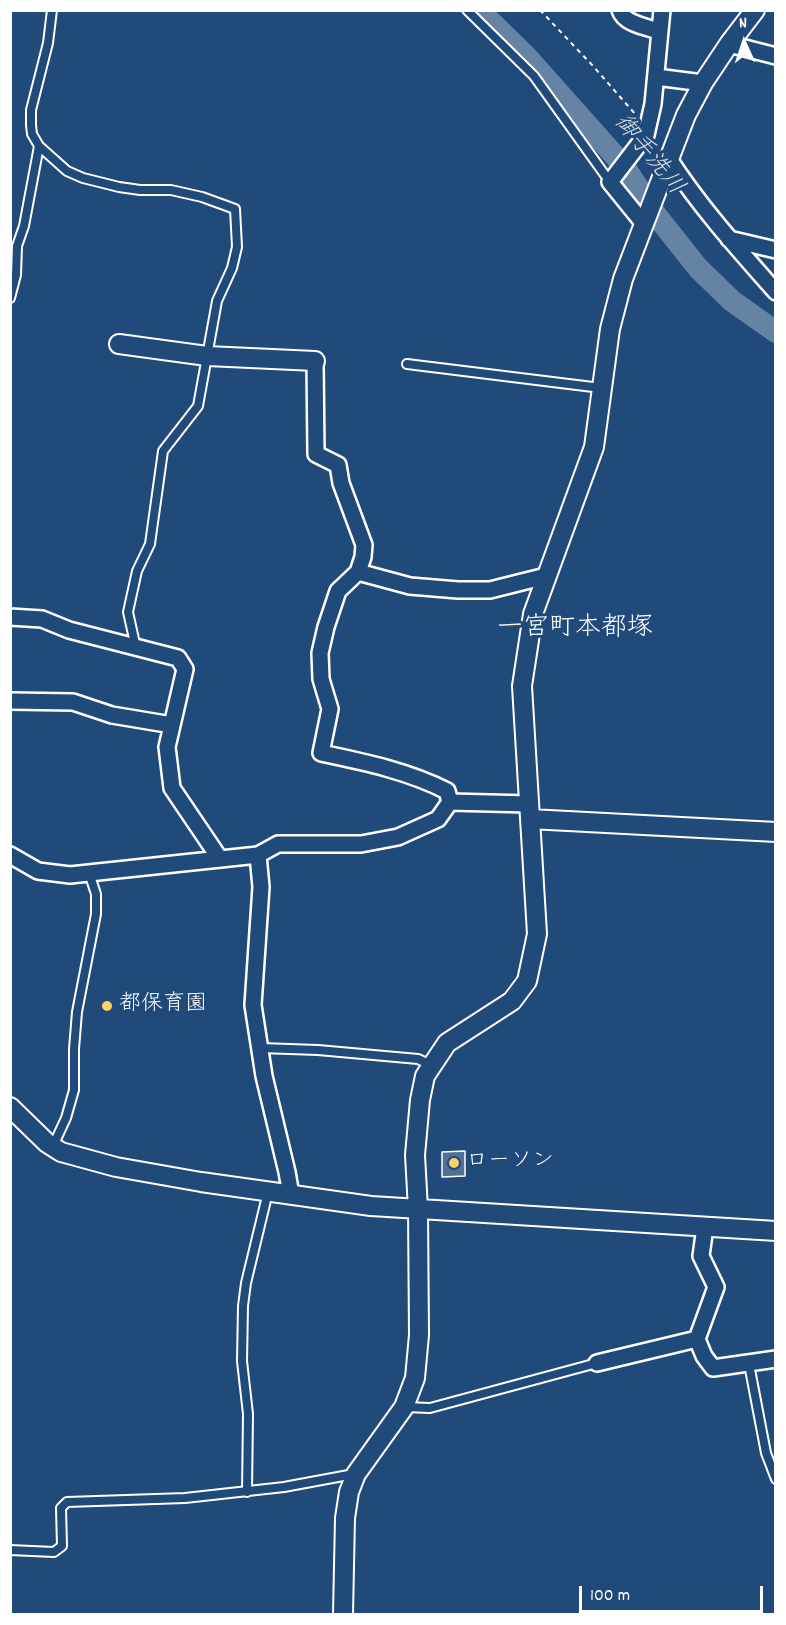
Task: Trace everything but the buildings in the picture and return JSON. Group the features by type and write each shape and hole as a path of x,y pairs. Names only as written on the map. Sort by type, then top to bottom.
{"street":[{"path":"620,10 621,15 626,19 660,31"},
{"path":"644,224 613,178 647,132 653,105 662,10"},
{"path":"343,1614 345,1518 349,1492 356,1474 404,1407 415,1378 419,1335 415,1155 420,1100 425,1076 447,1043 512,1001 527,981 537,934 522,686 533,614 594,447 610,329 623,279 686,115 703,83 755,10"},
{"path":"729,44 776,56"},
{"path":"656,76 703,83"},
{"path":"669,159 685,184 729,239 776,292"},
{"path":"729,239 776,250"},
{"path":"119,345 207,356 315,361 315,454 338,465 341,483 364,544 358,572 338,591 320,653 321,679 330,709 321,753 382,766 434,785 447,791 450,802"},
{"path":"358,572 410,586 458,590 490,590 546,576"},
{"path":"10,617 42,619 69,630 178,658 185,669 167,747 172,789 220,859"},
{"path":"10,701 73,702 112,715 172,725"},
{"path":"450,802 776,832"},
{"path":"10,855 38,871 70,876 258,855 278,844 361,844 398,837 438,819 450,802"},
{"path":"258,855 261,887 253,1005 264,1076 291,1195"},
{"path":"13,1113 47,1143 62,1152 116,1167 201,1182 371,1206 776,1231"},
{"path":"705,1227 702,1256 716,1287 698,1339 704,1356 713,1368 776,1359"},
{"path":"597,1363 698,1339"}],"lane":[{"path":"52,10 48,43 31,110 32,134 39,146 67,171 83,178 140,190 171,190 202,197 235,210 237,247 232,268 217,301 198,406 162,451 150,544 137,571 128,612 136,648"},
{"path":"466,10 534,76 613,178"},
{"path":"10,298 16,275 16,246 24,226 39,146"},
{"path":"407,364 602,388"},
{"path":"53,1147 66,1118 74,1090 77,1012 96,914 96,894 89,873"},
{"path":"260,1048 318,1050 418,1059 432,1065"},
{"path":"247,1492 248,1414 242,1361 243,1306 246,1282 268,1192"},
{"path":"404,1407 430,1407 597,1363"},
{"path":"749,1364 766,1453 776,1479"},
{"path":"10,1550 54,1552 62,1546 61,1508 67,1502 185,1498 247,1492 356,1474"}],"path":[{"path":"540,10 593,66 647,132"}],"waterway":[{"name":"御手洗川","path":"479,10 526,56 624,166 656,215 698,268 732,301 776,332"}],"place":[{"name":"都保育園","path":"107,1006"},
{"name":"ローソン","path":"454,1163"}],"district":[{"name":"一宮町本都塚","path":"575,630"}]}
